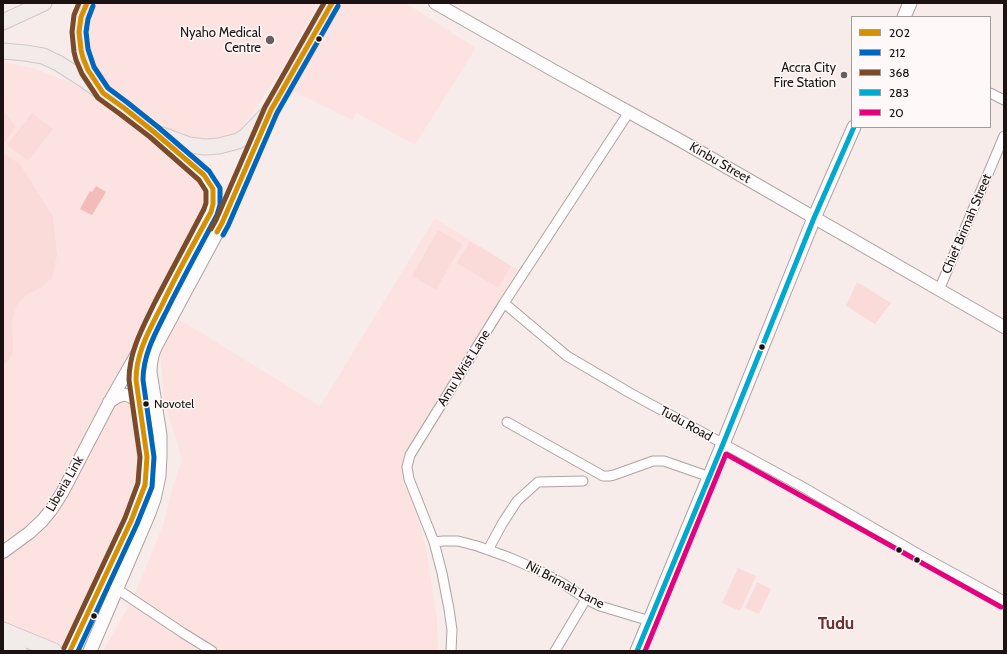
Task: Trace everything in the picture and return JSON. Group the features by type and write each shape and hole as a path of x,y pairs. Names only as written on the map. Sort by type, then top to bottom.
{"main road":[{"path":"4,21 44,3"},
{"path":"87,3 81,17 79,32 81,50 88,70 103,93"},
{"path":"90,651 149,513 159,476 160,435 150,372 151,355 222,223 271,110 332,3"},
{"path":"904,16 910,3"},
{"path":"3,51 43,56 58,63 124,108 154,132 204,175 213,189 213,204 211,212 172,284 144,341 135,372 147,457 145,485 131,521 70,651"},
{"path":"154,132 189,144 205,147 219,146 238,141 245,137 271,110"},
{"path":"637,651 710,477 814,218 854,128"},
{"path":"3,630 54,651"},
{"path":"3,644 19,651"}],"street":[{"name":"Kinbu Street","path":"435,3 538,62 696,149 1004,327"},
{"path":"991,94 1004,100"},
{"name":"Amu Wrist Lane","path":"451,651 452,630 442,573 434,542 409,479 407,467 410,455 504,303 629,112"},
{"name":"Chief Brimah Street","path":"938,290 1004,136"},
{"name":"Tudu Road","path":"504,303 568,356 630,393 801,486 1004,601"},
{"name":"Liberia Link","path":"3,552 29,533 51,510 62,493 108,403 144,341"},
{"path":"108,403 120,395 126,394 139,402"},
{"path":"507,422 603,476 614,475 653,461 664,461 710,477"},
{"path":"488,550 517,501 538,482 583,481"},
{"name":"Nii Brimah Lane","path":"434,542 458,542 488,550 538,570 562,583 586,600 650,621"},
{"path":"116,589 212,651"},
{"path":"555,651 586,600"}],"shaded area":[{"path":"88,3 318,3 281,71 237,135 202,142 173,132 78,70 71,46 72,13"},
{"path":"337,3 406,3 476,48 415,145 357,113 352,120 293,91"},
{"path":"3,62 32,68 72,83 95,98 163,148 199,179 206,205 196,234 141,339 142,462 124,521 68,651 64,651 3,626"},
{"path":"3,110 16,127 3,144"},
{"path":"32,113 53,129 28,161 7,145"},
{"path":"3,153 20,164 53,217 57,255 52,278 40,288 28,294 18,303 12,323 13,351 10,358 3,366"},
{"path":"96,186 106,192 92,215 80,209 90,191 92,192"},
{"path":"435,218 521,272 405,459 409,489 426,547 437,618 438,651 103,651 131,602 148,562 163,525 172,489 182,460 164,400 160,353 179,319 320,406"},
{"path":"438,230 462,244 436,290 412,276"},
{"path":"470,241 511,266 498,288 457,263"},
{"path":"857,282 891,303 875,324 846,306"},
{"path":"738,568 756,576 740,611 722,603"},
{"path":"757,582 771,589 759,614 745,608"}],"transit line":[{"name":"368","path":"64,648 125,518 138,483 140,457 129,380 131,359 134,349 155,302 206,203 206,191 199,180 150,137 98,98 82,74 74,52 72,32 74,15 79,3"},
{"name":"202","path":"70,651 131,521 145,485 147,457 136,380 138,360 141,350 148,332 211,212 213,204 213,189 204,175 154,132 103,93 88,70 81,50 79,32 81,17 87,3"},
{"name":"368","path":"211,229 265,107 324,3"},
{"name":"202","path":"217,232 271,110 332,3"},
{"name":"212","path":"78,651 137,524 152,487 154,457 143,380 145,361 159,327 217,215 220,205 220,188 209,171 158,127 108,88 94,67 88,49 86,32 88,19 93,6"},
{"name":"212","path":"223,235 277,113 338,6"},
{"name":"283","path":"637,651 723,444 814,218 854,128"},
{"name":"20","path":"645,651 726,454 1001,607"}],"place":[{"name":"Nyaho Medical Centre","path":"270,40"},
{"name":"Accra City Fire Station","path":"844,75"},
{"name":"Novotel","path":"146,404"}],"district":[{"name":"Tudu","path":"836,624"}]}
